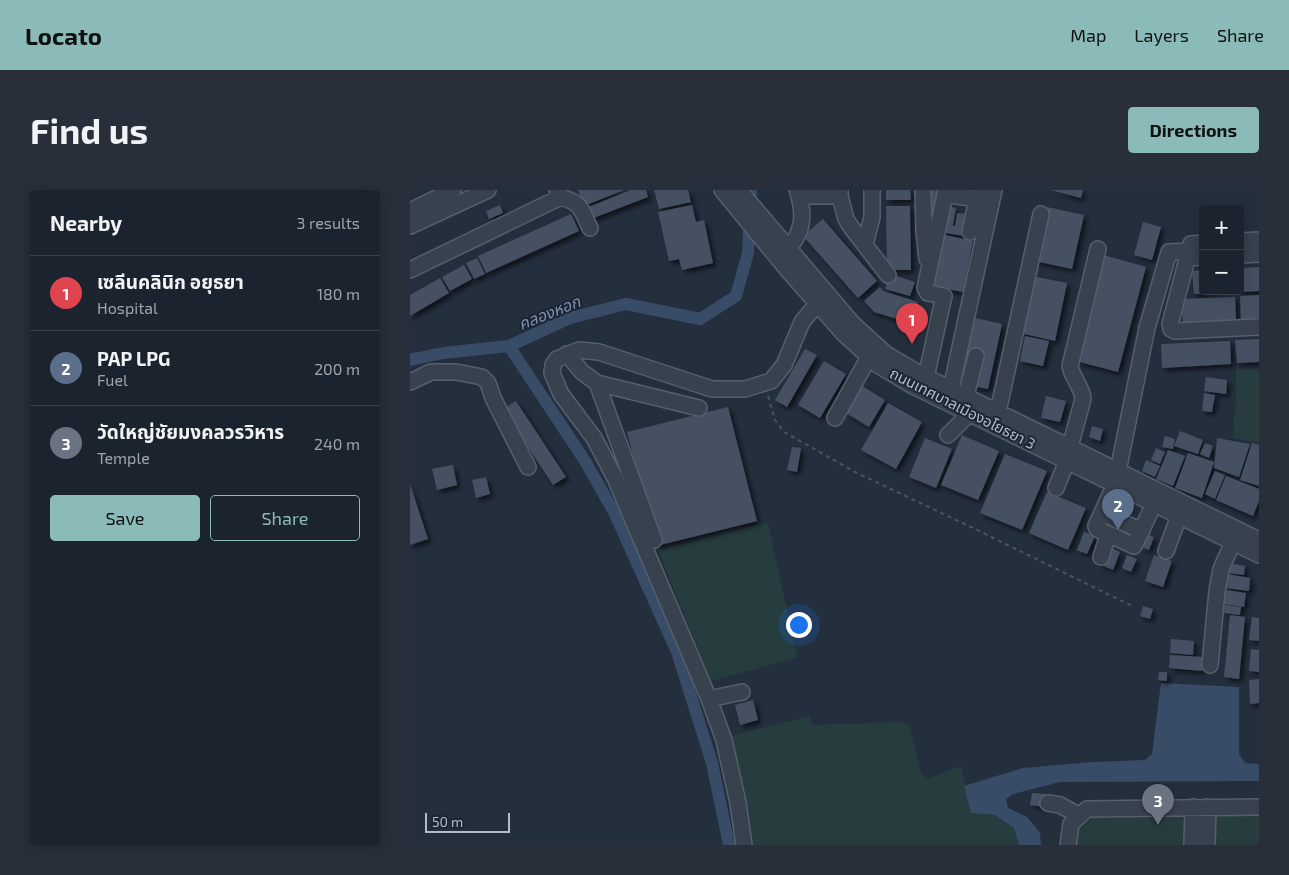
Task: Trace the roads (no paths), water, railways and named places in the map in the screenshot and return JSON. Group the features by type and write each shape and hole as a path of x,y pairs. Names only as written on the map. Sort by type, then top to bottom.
{"street":[{"path":"410,211 424,197 454,190"},
{"path":"410,226 488,190"},
{"name":"ถนนเทศบาลเมืองอโยธยา 3","path":"722,190 843,334 878,365 913,386 970,413 1068,454 1121,480 1259,540"},
{"name":"ถนนเทศบาลเมืองอโยธยา 3","path":"739,190 853,324 886,354 926,377 998,412 1068,454"},
{"path":"865,245 872,217 872,190"},
{"path":"923,190 924,231 929,271"},
{"path":"952,390 994,190"},
{"path":"786,246 794,241 800,230 801,214 798,193 843,192 846,219 888,275"},
{"path":"970,232 978,195 945,192 925,288 928,293 970,302"},
{"path":"410,270 559,194 580,206 590,228"},
{"path":"998,412 1042,214"},
{"path":"1199,243 1191,244 1193,255 1170,324 1171,329 1175,331 1259,327"},
{"path":"1056,488 1068,454 1083,398 1070,366 1098,249"},
{"path":"1154,504 1134,546 1096,530 1102,513 1121,480 1147,328 1169,252 1193,255"},
{"path":"926,377 944,296"},
{"path":"744,845 738,803 724,740 709,699 615,478 594,438 561,394 552,373 553,365 557,359 579,350 599,352 712,389 745,389 771,381 784,365 802,322 818,304"},
{"path":"567,354 582,372 597,383 699,408"},
{"path":"966,396 976,356"},
{"path":"835,418 870,357"},
{"path":"410,382 431,372 456,372 482,377 488,383 493,398 528,467"},
{"path":"597,383 654,540"},
{"path":"948,435 970,413"},
{"name":"ถนนเทศบาลเมืองอโยธยา 3","path":"1121,480 1154,504 1259,555"},
{"path":"1102,513 1142,531"},
{"path":"1166,550 1180,516"},
{"path":"1101,557 1108,535"},
{"path":"1210,665 1221,569 1233,542"},
{"path":"709,699 742,692"},
{"path":"1048,803 1060,805 1080,816"},
{"path":"1192,845 1201,807"},
{"path":"1201,807 1207,845"},
{"path":"1068,845 1071,824 1088,809 1259,807"}],"water":[{"path":"1161,683 1239,687 1239,754 1245,763 1259,764 1259,781 1060,782 1013,794 1006,799 1008,808 1027,817 1040,833 1041,845 1019,845 1014,828 995,815 971,813 964,786 1023,768 1145,760 1152,754"}],"waterway":[{"name":"คลองหอก","path":"410,360 443,353 509,346 570,318 626,304 700,319 736,296 748,253 751,190"},
{"path":"509,346 585,461 615,514 677,652 712,763 729,845"}],"place":[{"name":"เซลีนคลินิก อยุธยา","path":"912,344"},
{"name":"PAP LPG","path":"1118,530"},
{"name":"วัดใหญ่ชัยมงคลวรวิหาร","path":"1158,825"}]}
